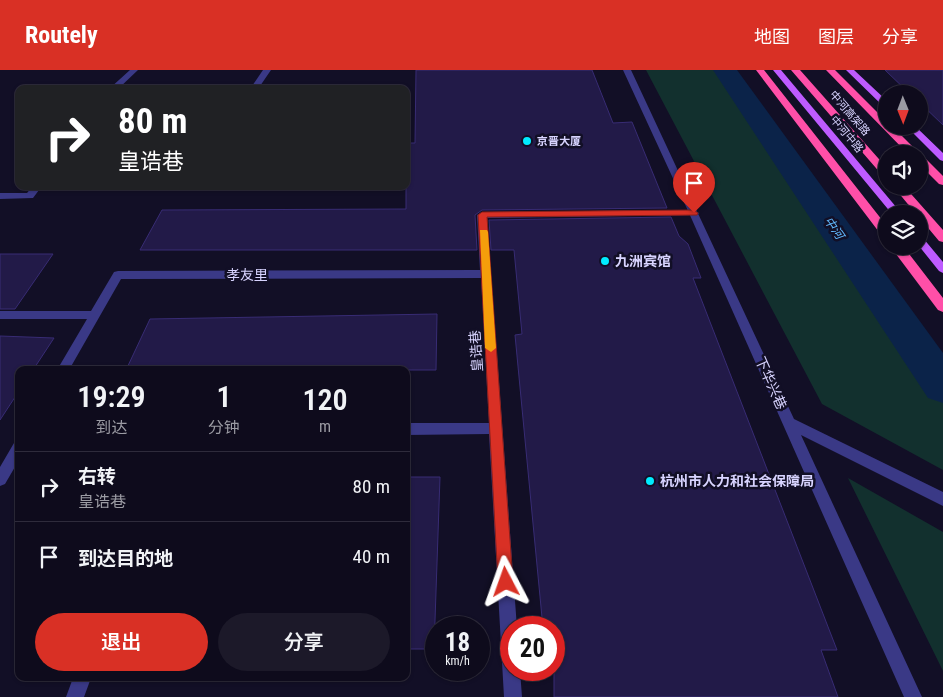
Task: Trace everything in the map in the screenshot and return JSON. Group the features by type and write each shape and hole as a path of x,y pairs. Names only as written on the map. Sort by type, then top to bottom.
{"highway":[{"path":"760,70 878,223"},
{"name":"中河高架路","path":"795,70 878,164"},
{"name":"中河高架路","path":"830,70 905,145"},
{"path":"928,167 943,182"},
{"path":"906,195 943,238"},
{"path":"903,255 943,307"}],"main road":[{"name":"中河中路","path":"777,70 890,205"},
{"path":"850,70 878,96"},
{"path":"920,135 942,156"},
{"path":"928,251 943,269"}],"street":[{"path":"117,85 134,70"},
{"path":"257,85 268,70"},
{"name":"下华兴巷","path":"626,70 694,213 913,697"},
{"path":"0,196 30,196 35,190"},
{"name":"皇诰巷","path":"513,697 482,215 694,213"},
{"name":"孝友里","path":"65,366 118,275 486,274"},
{"path":"0,315 95,315"},
{"path":"788,422 943,499"},
{"path":"410,429 496,428"},
{"path":"0,480 15,454"},
{"path":"75,697 81,681"}],"green space":[{"path":"646,70 728,70 943,371 943,470 822,404"},
{"path":"848,478 943,532 943,671"}],"building":[{"path":"416,70 592,70 613,123 632,122 667,208 482,210 475,215 477,250 140,250 162,210 406,209 406,190 410,190 410,143 415,143"},
{"path":"885,70 943,70 943,125 928,111 928,85 901,85"},
{"name":"杭州市人力和社会保障局","path":"671,217 679,236 688,244 701,278 693,278 837,650 821,650 838,697 554,697 554,681 565,681 565,616 542,616 515,335 522,334 514,250 491,250 489,220"},
{"path":"0,254 53,254 15,309 0,309"},
{"path":"437,314 436,370 410,370 410,366 128,366 150,319"},
{"path":"0,336 54,338 36,366 15,366 15,397 0,420"},
{"path":"410,477 440,477 435,616 425,616 425,649 410,649"}],"waterway":[{"name":"中河","path":"725,70 943,386"}],"slow traffic":[{"path":"484,232 491,348"}],"place":[{"name":"京晋大厦","path":"527,141"},
{"name":"九洲宾馆","path":"605,261"},
{"name":"杭州市人力和社会保障局","path":"650,481"}],"route":[{"path":"506,582 482,215 694,213"}]}
